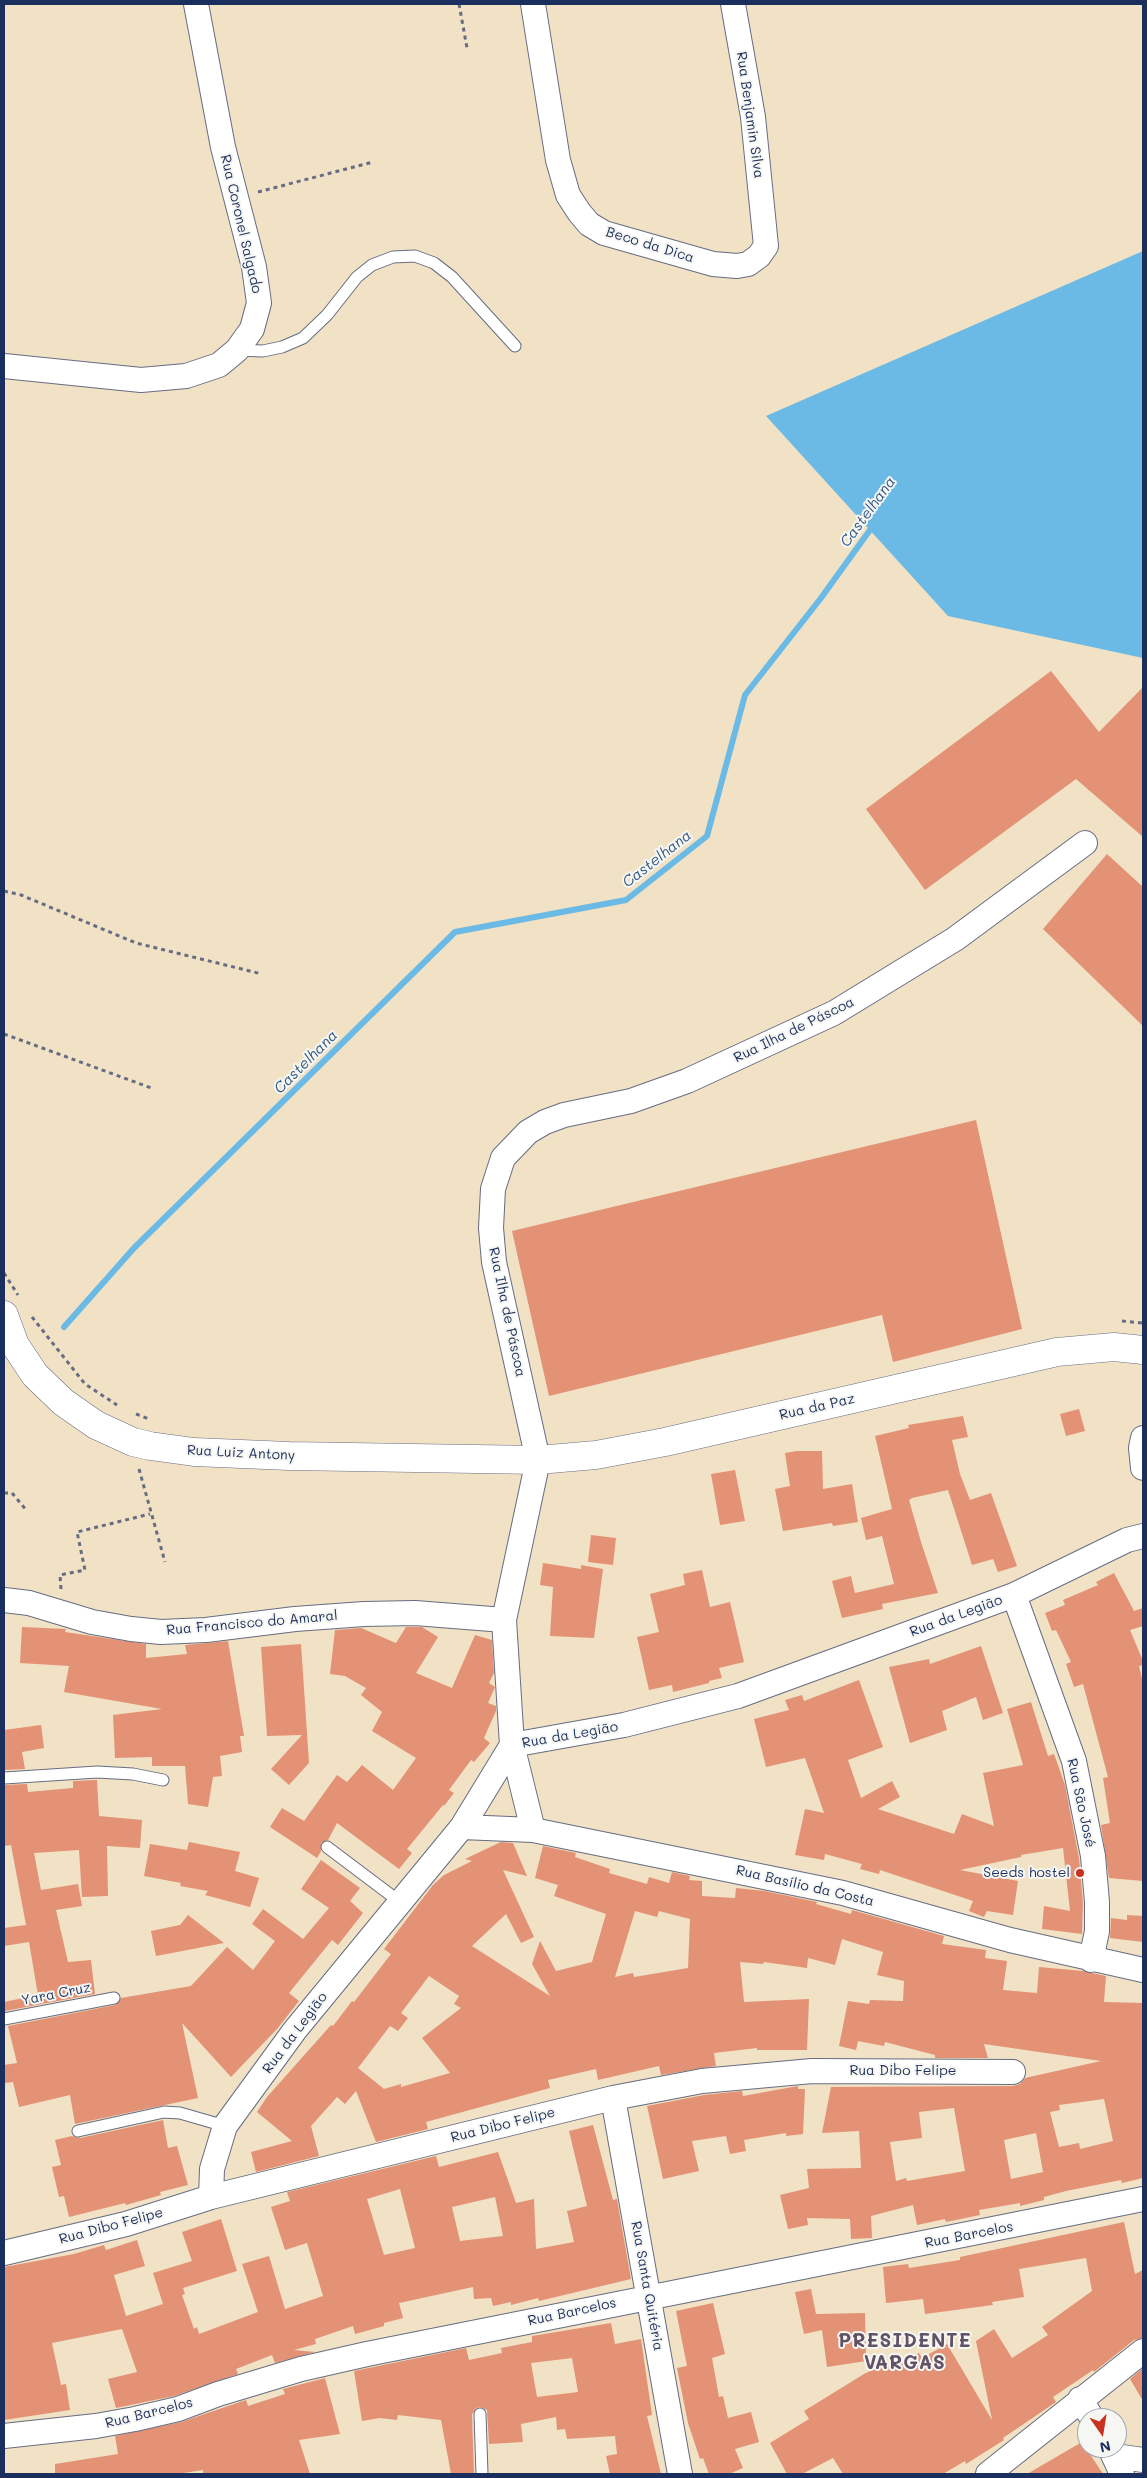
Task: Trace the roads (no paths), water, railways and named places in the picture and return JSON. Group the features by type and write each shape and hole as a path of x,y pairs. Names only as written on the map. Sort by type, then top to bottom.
{"street":[{"name":"Rua Coronel Salgado","path":"4,366 141,380 186,376 219,365 237,350 252,329 259,303 254,267 235,198 196,4"},
{"name":"Beco da Dica","path":"533,4 558,160 568,195 589,224 604,233 713,264 737,266 748,264 759,256 766,246 766,227"},
{"name":"Rua Benjamin Silva","path":"733,4 752,117 766,227"},
{"name":"Rua Ilha de Páscoa","path":"533,1830 512,1745 504,1620 538,1460 494,1262 491,1228 493,1188 503,1158 528,1132 546,1122 564,1115 631,1101 687,1081 834,1013 955,939 1086,843"},
{"name":"Rua Luiz Antony","path":"4,1315 15,1345 36,1376 63,1402 90,1421 133,1442 194,1452 538,1460"},
{"name":"Rua da Paz","path":"538,1460 596,1455 665,1442 1047,1354 1094,1347 1131,1347 1143,1350"},
{"path":"1143,1438 1140,1448 1143,1468"},
{"name":"Rua da Legião","path":"210,2197 212,2169 225,2126 295,2030 462,1827 512,1745 624,1725 738,1696 1014,1595 1127,1540 1143,1536"},
{"name":"Rua São José","path":"1014,1595 1076,1770 1092,1856 1098,1902 1097,1931 1091,1960"},
{"name":"Rua Francisco do Amaral","path":"4,1600 29,1603 63,1614 131,1629 161,1632 206,1630 294,1618 364,1614 415,1613 504,1620"},
{"name":"Rua Basílio da Costa","path":"462,1827 533,1830 843,1893 1010,1940 1091,1960 1143,1970"},
{"name":"Rua Dibo Felipe","path":"4,2253 126,2224 210,2197 613,2098 702,2081 767,2073 812,2071 1013,2072"},
{"name":"Rua Santa Quitéria","path":"613,2098 680,2474"},
{"name":"Rua Barcelos","path":"4,2436 96,2426 135,2419 178,2409 301,2369 649,2296 1001,2229 1143,2199"},
{"path":"1086,2408 1143,2351"},
{"path":"988,2474 1077,2414"},
{"path":"1116,2459 1143,2460"}],"lane":[{"path":"237,350 263,351 282,347 303,338 327,315 357,277 372,265 393,257 414,256 434,263 452,277 515,346"},
{"path":"4,1778 97,1772 133,1774 163,1780"},
{"path":"327,1847 400,1902"},
{"name":"Yara Cruz","path":"4,2019 114,1998"},
{"path":"78,2131 164,2112 180,2113 225,2126"},
{"path":"480,2414 482,2474"}],"water":[{"path":"1143,251 1143,658 948,616 766,416"}],"waterway":[{"name":"Castelhana","path":"64,1327 134,1248 455,932 626,900 707,836 745,695 821,598 875,523"}],"place":[{"name":"Seeds hostel","path":"1080,1873"}],"district":[{"name":"PRESIDENTE VARGAS","path":"905,2352"}]}
